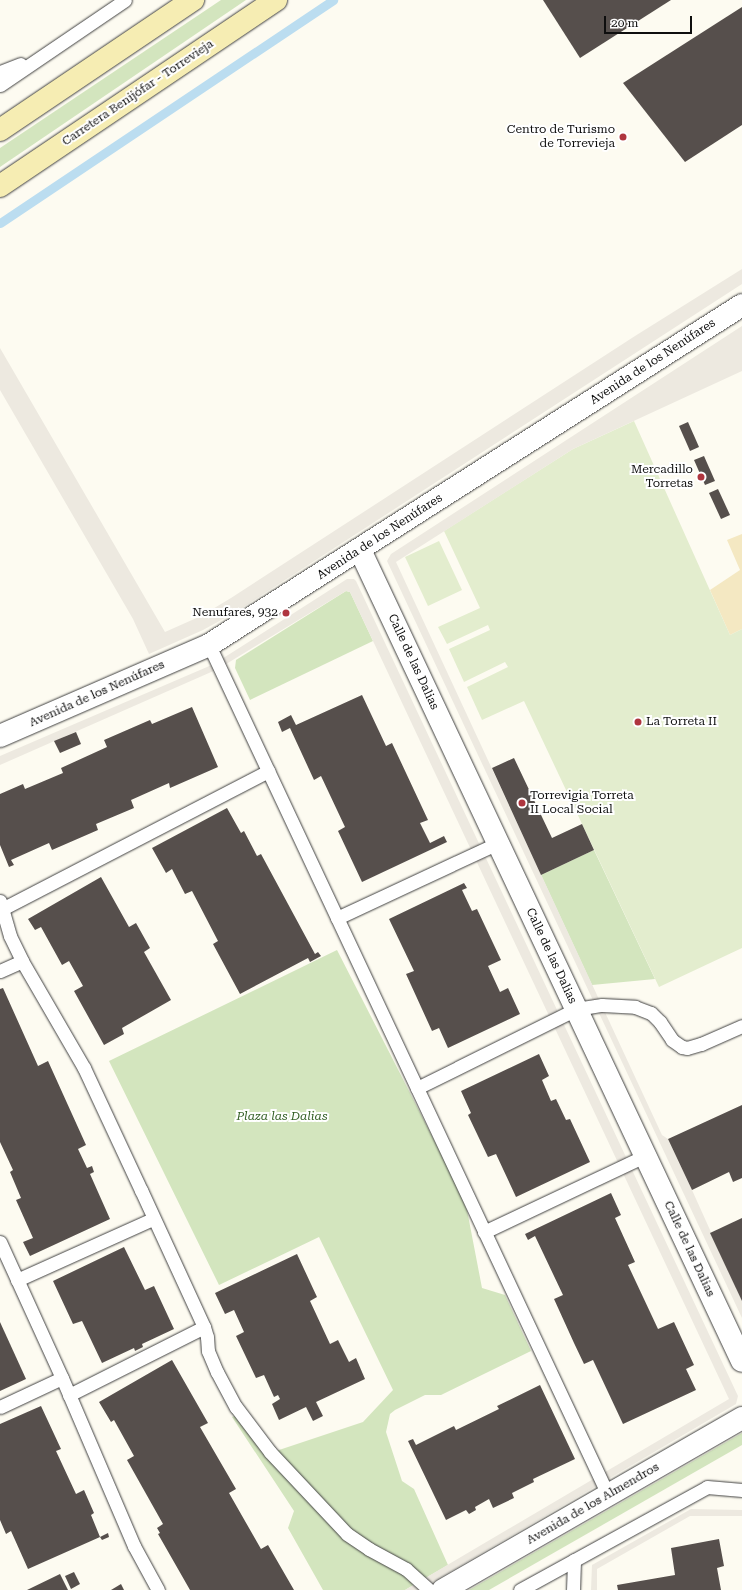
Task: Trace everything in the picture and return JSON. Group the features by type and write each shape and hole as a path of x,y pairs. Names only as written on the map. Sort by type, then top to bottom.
{"main road":[{"path":"0,130 193,0"},
{"name":"Carretera Benijófar - Torrevieja","path":"0,186 276,0"}],"street":[{"name":"Avenida de los Nenúfares","path":"0,736 209,645 742,305"},
{"name":"Calle de las Dalias","path":"360,550 742,1361"},
{"name":"Avenida de los Almendros","path":"443,1590 742,1418"}],"lane":[{"path":"0,84 125,0"},
{"path":"0,72 38,58"},
{"path":"209,645 608,1495"},
{"path":"268,771 1,905 10,936 22,961 84,1068 204,1327 207,1337 208,1351 226,1390 252,1429 270,1452 347,1534 406,1569 429,1590"},
{"path":"337,918 498,843"},
{"path":"0,971 22,961"},
{"path":"417,1088 576,1009 602,1005 635,1007 650,1013 660,1022 679,1045 687,1048 701,1044 742,1026"},
{"path":"484,1232 645,1156"},
{"path":"17,1280 153,1219"},
{"path":"0,1242 62,1378 134,1546 158,1590"},
{"path":"69,1395 204,1327"},
{"path":"0,1406 62,1378"},
{"path":"520,1590 707,1487 742,1490"},
{"path":"573,1590 574,1560"}],"green space":[{"path":"221,0 246,0 0,167 0,148"},
{"name":"La Torreta II","path":"634,421 730,635 742,629 742,948 659,987 524,701 482,720 467,687 508,667 505,662 464,682 449,649 490,630 488,625 447,644 438,627 480,608 444,531 573,449"},
{"path":"439,541 462,590 428,606 405,557"},
{"path":"346,591 350,592 373,641 250,700 235,668 236,660"},
{"path":"594,850 655,979 592,985 541,875"},
{"name":"Plaza las Dalias","path":"337,950 456,1183 467,1210 482,1288 505,1295 531,1351 441,1395 425,1395 390,1414 386,1432 402,1481 414,1489 448,1565 405,1590 323,1590 288,1528 294,1511 232,1417 245,1412 273,1452 363,1422 393,1390 319,1237 219,1285 109,1061"},
{"path":"742,1433 742,1445 489,1590 469,1590"}],"sand":[{"path":"742,534 742,629 730,635 710,590 740,570 727,540"}],"shaded area":[{"path":"742,269 742,284 234,613 203,630 149,654 133,619 0,390 0,348 165,632 201,616 231,598 635,336"},
{"path":"742,326 742,371 573,449 396,562 662,1135 668,1139 692,1190 742,1301 742,1318 387,561 391,554"},
{"path":"347,579 354,579 356,581 738,1396 736,1404 419,1590 405,1590 729,1399 350,592 346,591 218,669 0,765 0,756 214,664"},
{"path":"691,1509 742,1510 742,1516 690,1516 597,1569 597,1590 591,1590 592,1565"}],"building":[{"path":"543,0 671,0 580,58"},
{"path":"742,7 742,125 685,162 623,83"},
{"path":"688,422 699,447 690,451 679,426"},
{"path":"704,456 715,481 705,485 694,460"},
{"path":"718,489 730,515 721,519 709,493"},
{"path":"362,695 386,746 392,743 428,820 420,823 430,843 444,836 447,842 362,882 338,831 345,827 321,776 314,780 290,728 282,732 278,722 291,715 296,725"},
{"path":"192,707 218,767 170,788 169,783 131,800 134,808 96,824 98,830 52,850 49,843 11,860 14,865 9,867 0,845 0,794 23,784 25,789 63,773 61,768 107,747 104,740 150,720 152,724"},
{"path":"76,732 81,744 60,753 54,741"},
{"path":"514,758 552,838 582,824 594,850 541,875 492,768"},
{"path":"227,808 241,833 244,831 257,856 261,854 315,954 318,952 321,956 310,962 308,958 240,994 213,944 218,941 192,891 185,894 172,869 166,873 152,848"},
{"path":"101,877 129,927 136,923 150,948 144,952 171,1000 122,1028 124,1034 104,1045 74,991 83,986 69,961 62,965 41,927 35,930 28,919"},
{"path":"464,883 467,888 462,890 472,911 477,909 501,960 488,966 500,992 508,988 520,1014 448,1048 439,1028 432,1031 406,974 414,971 389,919"},
{"path":"3,988 38,1066 48,1061 86,1145 78,1149 87,1168 92,1166 94,1172 90,1174 110,1219 30,1256 23,1242 33,1238 16,1200 21,1198 10,1172 13,1170 0,1142 0,989"},
{"path":"539,1054 549,1076 542,1080 551,1101 556,1099 566,1120 570,1119 590,1162 516,1197 496,1154 488,1157 468,1115 471,1113 461,1091"},
{"path":"742,1105 742,1178 733,1182 729,1172 692,1190 668,1139"},
{"path":"611,1193 621,1215 615,1218 635,1262 628,1265 658,1329 674,1322 694,1365 686,1369 696,1390 623,1424 593,1360 584,1364 574,1343 554,1299 563,1295 535,1236 528,1240 525,1234"},
{"path":"742,1218 742,1301 710,1233"},
{"path":"124,1247 145,1290 154,1286 174,1329 142,1344 143,1347 135,1351 134,1348 102,1363 82,1321 73,1324 53,1281"},
{"path":"297,1254 317,1297 310,1301 330,1344 338,1340 349,1362 356,1358 365,1379 316,1402 323,1416 313,1421 306,1407 279,1420 272,1404 280,1399 278,1395 274,1397 264,1375 256,1378 236,1336 244,1332 234,1310 225,1314 215,1293"},
{"path":"0,1322 26,1379 0,1391"},
{"path":"172,1360 208,1423 200,1427 236,1489 229,1493 261,1549 268,1545 294,1590 190,1590 158,1534 160,1533 157,1528 163,1524 127,1460 134,1456 114,1420 111,1422 99,1402"},
{"path":"540,1385 575,1459 533,1479 534,1482 512,1493 514,1498 493,1508 489,1499 475,1507 476,1510 469,1514 466,1510 446,1520 408,1441 413,1439 416,1445 454,1426 456,1430 499,1409 497,1406"},
{"path":"41,1406 61,1449 56,1451 76,1494 84,1490 94,1513 91,1515 100,1537 28,1569 11,1531 6,1534 0,1520 0,1424"},
{"path":"108,1533 109,1537 102,1540 100,1537"},
{"path":"719,1539 724,1566 717,1568 721,1590 618,1590 617,1585 675,1575 671,1548"},
{"path":"74,1572 80,1584 71,1589 65,1576"},
{"path":"60,1574 68,1590 27,1590"},
{"path":"121,1584 124,1590 111,1590"}],"waterway":[{"path":"0,223 333,0"}],"place":[{"name":"Centro de Turismo de Torrevieja","path":"623,137"},
{"name":"Mercadillo Torretas","path":"701,477"},
{"name":"Nenufares, 932","path":"286,613"},
{"name":"La Torreta II","path":"638,722"},
{"name":"Torrevigia Torreta II Local Social","path":"522,803"}]}
